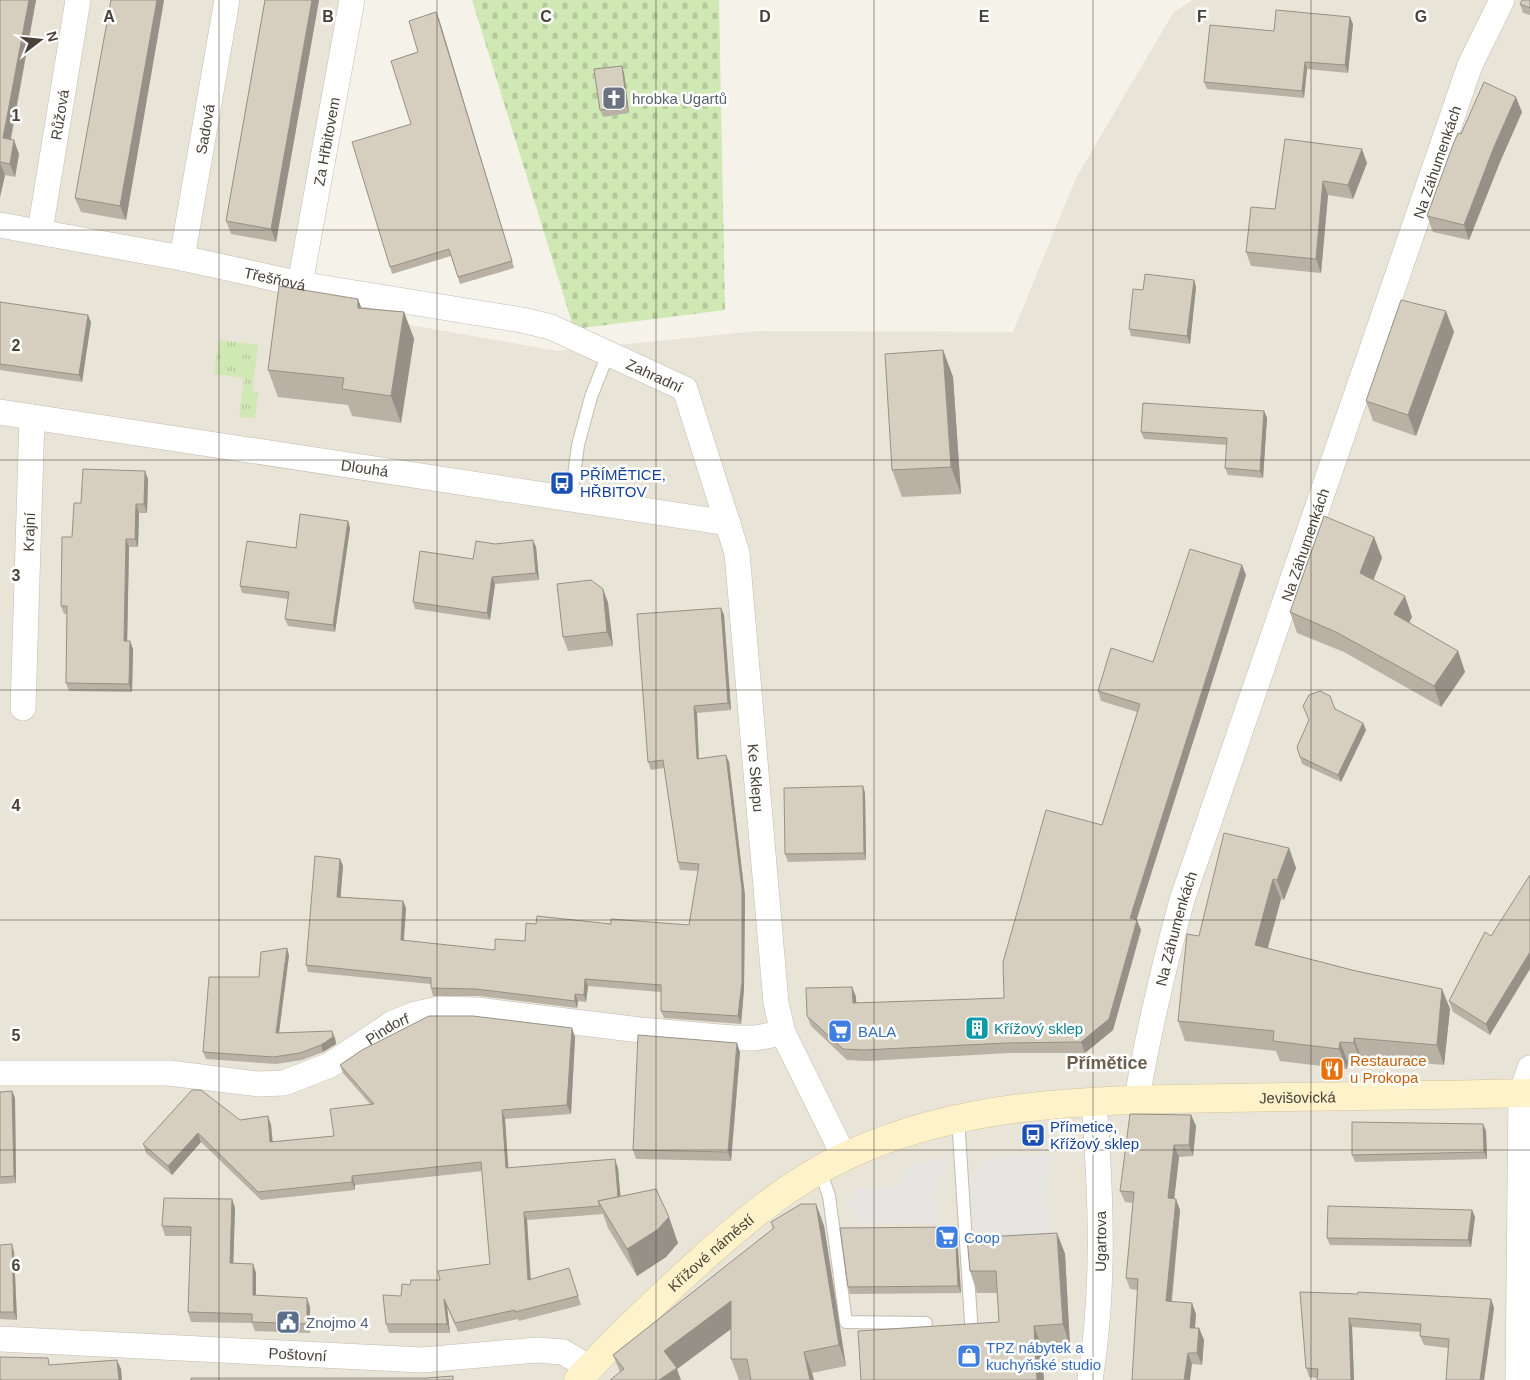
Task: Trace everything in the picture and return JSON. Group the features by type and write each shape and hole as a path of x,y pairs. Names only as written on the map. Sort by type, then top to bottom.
{"main road":[{"name":"Jevišovická","path":"1094,1102 1137,1099 1526,1093"},
{"name":"Křížové náměstí","path":"584,1374 676,1282 742,1223 787,1190 844,1156 897,1134 958,1118 1005,1109 1094,1102"}],"street":[{"name":"Růžová","path":"40,230 78,0"},
{"name":"Sadová","path":"182,258 227,0"},
{"name":"Za Hřbitovem","path":"300,284 352,0"},
{"name":"Na Záhumenkách","path":"1137,1099 1158,993 1182,900 1470,65 1502,0"},
{"name":"Třešňová","path":"0,224 182,258 300,284 522,320 551,327"},
{"name":"Zahradní","path":"551,327 685,389 728,523"},
{"name":"Dlouhá","path":"0,412 728,523"},
{"name":"Krajní","path":"23,708 32,417"},
{"name":"Ke Sklepu","path":"728,523 737,553 776,1002 783,1033"},
{"name":"Pindorf","path":"0,1074 169,1073 258,1084 284,1083 330,1065 393,1023 416,1014 438,1010 477,1010 640,1030 732,1038 755,1038 783,1033"},
{"path":"783,1033 844,1156"},
{"path":"1518,1380 1526,1093 1530,1068"},
{"name":"Ugartova","path":"1090,1380 1099,1316 1100,1282 1099,1164 1094,1102"},
{"name":"Poštovní","path":"0,1339 422,1360 537,1350 563,1352 584,1374"}],"lane":[{"path":"571,498 578,444 591,397 608,354"},
{"path":"958,1118 972,1336"},
{"path":"820,1170 829,1196 846,1322 926,1323"}],"shaded area":[{"path":"0,0 340,0 296,305 558,351 757,331 1013,332 1076,178 1173,13 1192,0 1530,0 1530,1380 0,1380"},
{"path":"1047,1153 1055,1158 1046,1180 1053,1253 998,1240 991,1233 975,1234 971,1181 982,1159"},
{"path":"947,1156 950,1159 934,1199 943,1214 935,1223 859,1223 848,1204 859,1188 899,1187 908,1165"}],"green space":[{"path":"472,0 719,0 725,310 574,329"},
{"path":"219,340 258,345 252,391 258,392 255,418 239,417 244,378 214,374"}],"building":[{"path":"0,0 29,0 3,138 14,140 10,164 0,162"},
{"path":"111,0 157,0 120,206 75,198"},
{"path":"265,0 312,0 271,229 226,221"},
{"path":"1522,0 1530,0 1530,8 1520,4"},
{"path":"1276,10 1350,17 1345,65 1305,62 1302,91 1204,82 1210,25 1274,31"},
{"path":"436,12 512,261 458,277 449,249 390,267 352,142 411,124 391,61 418,52 409,21"},
{"name":"hrobka Ugartů","path":"622,66 627,106 600,110 594,69"},
{"path":"1484,82 1516,97 1494,147 1464,225 1427,216 1452,147 1458,133 1461,134"},
{"path":"1285,139 1362,149 1348,185 1323,181 1316,259 1246,252 1251,207 1275,209"},
{"path":"1145,274 1194,280 1187,336 1129,329 1133,289 1143,290"},
{"path":"279,286 358,299 358,308 404,312 391,396 342,389 344,378 268,370"},
{"path":"1401,300 1446,311 1408,415 1366,401"},
{"path":"0,302 88,315 79,375 0,364"},
{"path":"943,350 951,467 892,470 885,354"},
{"path":"1143,403 1264,411 1260,471 1225,468 1227,438 1141,432"},
{"path":"83,469 145,471 144,504 136,504 135,539 126,539 124,641 130,641 129,684 66,683 67,606 61,606 62,537 72,537 74,503 81,503"},
{"path":"300,514 348,521 333,625 285,619 289,592 240,586 247,541 296,548"},
{"path":"1324,516 1374,537 1360,573 1405,596 1394,614 1458,651 1434,686 1336,632 1290,612"},
{"path":"533,540 536,573 492,577 487,613 413,602 420,551 473,559 476,541 495,544"},
{"path":"1190,549 1242,565 1130,918 1137,920 1109,1019 1081,1042 1006,1043 864,1050 843,1049 807,1016 806,988 852,987 853,1003 1004,998 1003,962 1046,810 1102,825 1140,704 1098,691 1111,648 1153,662"},
{"path":"591,580 603,589 607,632 563,637 557,584"},
{"path":"721,608 728,703 694,706 697,759 726,755 742,889 742,982 738,1016 661,1011 661,985 585,979 584,995 575,994 575,1001 476,989 431,988 431,978 306,965 315,856 340,859 337,897 403,901 401,940 495,950 495,939 525,941 526,923 536,924 537,916 611,924 611,919 689,925 699,864 678,862 663,760 648,762 637,614"},
{"path":"1320,691 1330,696 1335,709 1363,723 1338,775 1300,757 1297,747 1309,720 1303,706 1309,695"},
{"path":"863,786 864,853 785,854 784,788"},
{"path":"1224,833 1289,848 1277,880 1273,879 1255,945 1356,971 1442,989 1437,1045 1354,1038 1354,1043 1340,1042 1339,1049 1273,1041 1274,1031 1178,1021 1187,934 1199,936"},
{"path":"1530,875 1530,952 1486,1024 1449,1001 1485,932 1491,936"},
{"path":"287,948 276,1033 332,1031 333,1037 321,1045 300,1053 273,1057 203,1052 209,977 259,977 261,952"},
{"path":"429,1016 473,1016 572,1028 567,1105 502,1110 506,1168 615,1159 618,1197 598,1201 600,1206 524,1212 528,1280 569,1268 578,1296 515,1312 515,1310 455,1323 444,1299 447,1324 386,1324 383,1295 401,1296 402,1284 410,1285 411,1280 440,1280 438,1271 490,1264 481,1162 352,1176 352,1182 258,1192 198,1133 168,1166 143,1144 192,1090 201,1090 240,1120 268,1116 270,1142 334,1136 330,1109 374,1104 340,1065 362,1050"},
{"path":"638,1035 737,1043 728,1152 633,1150"},
{"path":"12,1091 14,1176 0,1177 0,1092"},
{"path":"1130,1114 1191,1115 1189,1145 1174,1145 1168,1198 1176,1199 1166,1301 1192,1303 1190,1328 1199,1328 1197,1353 1188,1353 1184,1380 1132,1380 1138,1279 1126,1278 1134,1192 1120,1191"},
{"path":"1352,1122 1483,1124 1484,1152 1352,1155"},
{"path":"656,1189 669,1217 657,1230 627,1249 598,1201"},
{"path":"164,1198 232,1199 230,1263 253,1264 253,1295 307,1298 307,1324 252,1322 252,1314 188,1312 191,1227 162,1226"},
{"path":"801,1204 816,1204 839,1345 804,1352 810,1380 751,1380 747,1359 731,1359 731,1301 664,1351 677,1368 659,1380 610,1380 624,1369 613,1355 774,1228 771,1222"},
{"path":"1328,1206 1472,1210 1468,1240 1327,1238"},
{"path":"955,1227 958,1286 848,1287 840,1228"},
{"path":"1057,1233 1063,1324 1034,1326 1037,1380 861,1380 858,1331 999,1322 996,1271 970,1271 967,1238"},
{"path":"12,1244 14,1312 0,1312 0,1245"},
{"path":"1300,1292 1358,1294 1358,1292 1491,1299 1480,1380 1446,1380 1449,1339 1420,1336 1421,1324 1349,1318 1351,1380 1317,1380 1318,1369 1306,1368"},
{"path":"0,1357 48,1358 49,1365 117,1360 119,1380 0,1380"},
{"path":"453,1376 453,1380 191,1380 191,1378 426,1378"}],"place":[{"name":"hrobka Ugartů","path":"614,98"},
{"name":"PŘÍMĚTICE, HŘBITOV","path":"562,483"},
{"name":"Křížový sklep","path":"977,1028"},
{"name":"BALA","path":"840,1031"},
{"name":"Restaurace u Prokopa","path":"1332,1069"},
{"name":"Přímetice, Křížový sklep","path":"1033,1135"},
{"name":"Coop","path":"947,1237"},
{"name":"Znojmo 4","path":"288,1322"},
{"name":"TPZ nábytek a kuchyňské studio","path":"969,1356"}],"district":[{"name":"Přímětice","path":"1107,1063"}]}
